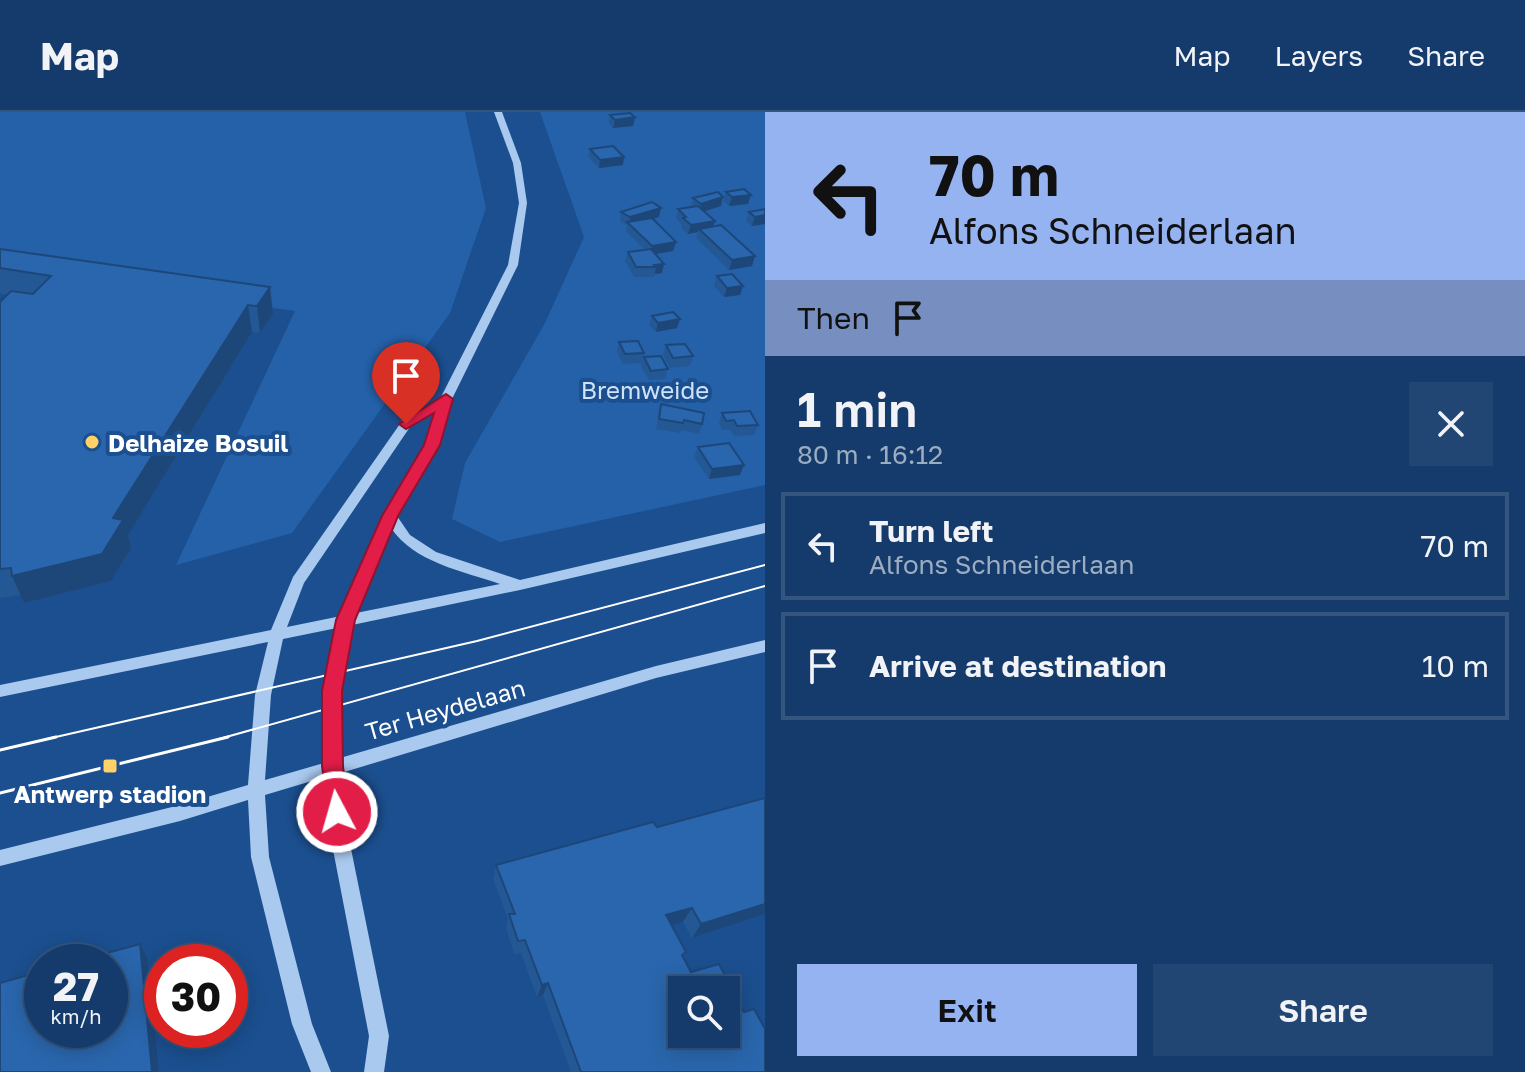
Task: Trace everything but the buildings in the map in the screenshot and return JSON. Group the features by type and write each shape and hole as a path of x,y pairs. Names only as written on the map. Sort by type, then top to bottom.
{"street":[{"path":"374,1072 379,1036 339,834 332,766 332,691 346,620 390,516 432,445 446,399 513,265 523,203 517,163 498,112"},
{"path":"321,1072 302,1024 260,857 256,791 263,695 277,633 298,581 406,424 446,399"},
{"path":"390,516 405,538 431,555 520,585"},
{"path":"0,691 520,585 765,528"},
{"name":"Ter Heydelaan","path":"0,858 256,791 656,672 765,646"}],"green space":[{"path":"0,112 465,112 486,208 450,313 292,533 176,565 295,311 0,271"},
{"name":"Bremweide","path":"540,112 765,112 765,485 500,542 452,519 465,463 545,323 584,237"}],"tram line":[{"path":"47,739 477,641 765,565"},
{"path":"219,739 765,586"},
{"path":"0,750 56,737"},
{"path":"0,793 228,737"}],"place":[{"name":"Delhaize Bosuil","path":"92,442"},
{"name":"Antwerp stadion","path":"110,766"}],"route":[{"path":"337,812 332,766 332,691 346,620 390,516 432,445 446,399 406,424"}]}
